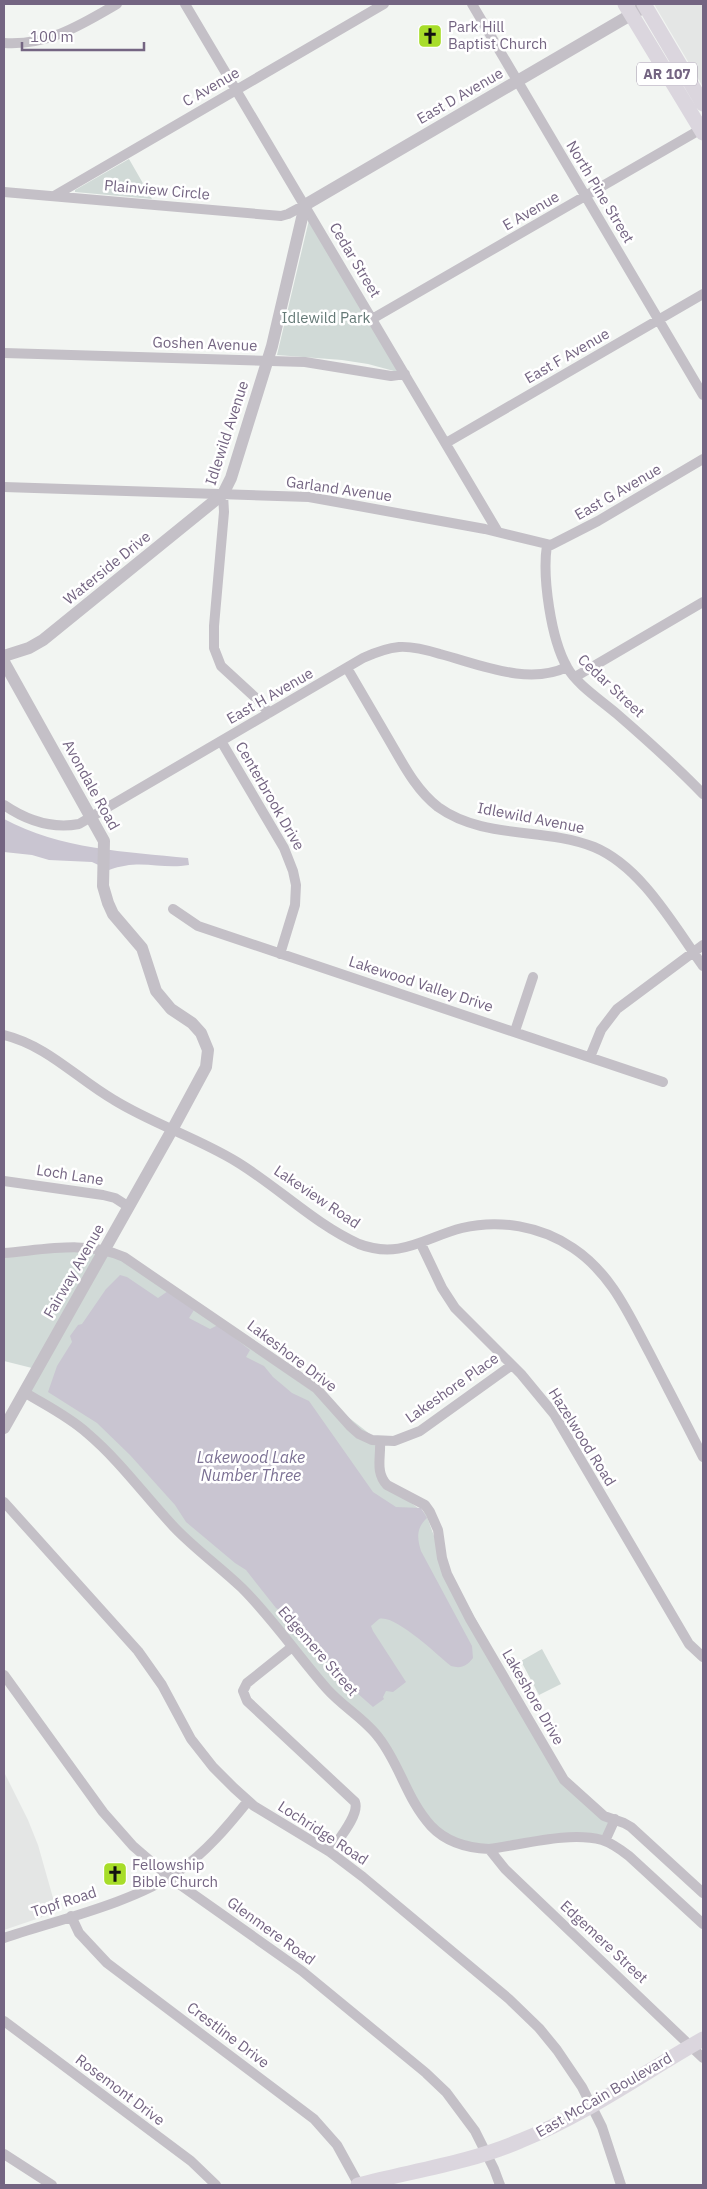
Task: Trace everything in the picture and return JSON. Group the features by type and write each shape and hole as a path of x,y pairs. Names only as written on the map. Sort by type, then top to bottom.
{"main road":[{"name":"AR 107","path":"647,5 703,104"},
{"name":"AR 107","path":"628,9 702,130"},
{"name":"East McCain Boulevard","path":"359,2185 486,2152 541,2132 591,2105 697,2042"}],"street":[{"path":"4,43 28,43 55,37 118,4"},
{"name":"Cedar Street","path":"185,4 498,532"},
{"name":"C Avenue","path":"54,196 384,4"},
{"name":"North Pine Street","path":"472,4 703,395"},
{"name":"East D Avenue","path":"305,205 518,81 628,9 647,5"},
{"name":"E Avenue","path":"372,319 702,130"},
{"name":"Plainview Circle","path":"4,192 281,216 305,205"},
{"name":"Idlewild Avenue","path":"269,713 258,700 221,666 213,642 224,512 223,494 231,478 267,361 305,205"},
{"name":"East F Avenue","path":"446,444 703,294"},
{"name":"Goshen Avenue","path":"4,352 267,361 333,365 391,376 405,374"},
{"name":"East G Avenue","path":"547,544 558,544 703,459"},
{"name":"Garland Avenue","path":"4,487 309,496 498,532 547,544"},
{"name":"Waterside Drive","path":"4,656 29,648 43,640 223,494"},
{"name":"Cedar Street","path":"547,544 545,557 552,626 567,667 575,677 678,768 703,794"},
{"path":"575,677 703,602"},
{"name":"East H Avenue","path":"4,805 17,814 39,823 72,826 79,824 369,655 388,649 406,647 424,649 490,667 521,673 546,674 567,667"},
{"name":"Avondale Road","path":"4,662 91,817 105,846 103,886 113,914 142,948 156,991 171,1009 192,1023 206,1042 208,1050 206,1067 172,1130"},
{"name":"Idlewild Avenue","path":"347,668 413,780 437,806 467,822 509,831 568,839 610,855 639,880 703,966"},
{"name":"Centerbrook Drive","path":"221,741 284,848 293,871 296,885 295,905 280,954"},
{"name":"Lakewood Valley Drive","path":"173,909 198,926 663,1082"},
{"path":"590,1056 601,1030 617,1009 703,946"},
{"path":"515,1031 533,977"},
{"name":"Lakeview Road","path":"4,1035 48,1053 114,1100 234,1160 337,1233 360,1244 380,1249 395,1249 421,1244 462,1228 502,1224 545,1233 560,1240 584,1256 600,1271 619,1295 703,1457"},
{"name":"Fairway Avenue","path":"4,1428 172,1130"},
{"name":"Loch Lane","path":"4,1181 103,1194 115,1198 129,1207"},
{"name":"Hazelwood Road","path":"421,1244 446,1296 512,1365 554,1414 689,1644 703,1657"},
{"name":"Lakeshore Drive","path":"4,1253 75,1247 108,1250 116,1253 267,1354 321,1393 359,1434 380,1442 379,1471 384,1481 387,1485 425,1505 434,1520 447,1574 470,1619 554,1764 576,1792 604,1816 631,1827 703,1893"},
{"name":"Lakeshore Place","path":"380,1442 404,1438 425,1428 512,1365"},
{"name":"Edgemere Street","path":"24,1392 62,1414 101,1445 179,1532 243,1588 328,1691 368,1725 380,1738 411,1796 431,1826 442,1835 457,1843 473,1848 489,1849 505,1869 697,2042 703,2058"},
{"name":"Lochridge Road","path":"4,1502 138,1651 162,1686 181,1721 203,1755 248,1801 274,1819 330,1852 363,1877 524,2014 557,2050 591,2105 611,2150 621,2185"},
{"path":"292,1647 247,1683 243,1691 247,1701 355,1802 357,1810 353,1818 330,1852"},
{"name":"Glenmere Road","path":"4,1675 103,1812 133,1846 169,1878 302,1970 426,2073 462,2112 486,2152 500,2185"},
{"name":"Topf Road","path":"4,1938 125,1898 169,1878 209,1846 248,1801"},
{"path":"605,1841 614,1819"},
{"path":"489,1849 544,1840 594,1838 605,1841 618,1847 629,1856 703,1924"},
{"name":"Crestline Drive","path":"71,1916 83,1939 107,1964 314,2119 342,2152 359,2185"},
{"name":"Rosemont Drive","path":"4,2022 191,2161 216,2185"},
{"path":"4,2154 52,2185"}],"shaded area":[{"path":"654,4 703,4 703,87"},
{"path":"4,1772 38,1845 57,1912 4,1930"}],"green space":[{"path":"129,159 152,199 75,192 75,190"},
{"name":"Idlewild Park","path":"309,220 405,374 368,364 342,360 277,355"},
{"path":"108,1250 334,1406 380,1442 387,1485 426,1514 442,1558 564,1780 615,1819 605,1841 594,1838 489,1849 448,1839 411,1796 380,1738 343,1704 259,1606 192,1545 111,1455 24,1392 36,1369 4,1361 4,1253"},
{"path":"542,1649 561,1684 539,1695 521,1661"}],"water":[{"path":"4,819 25,829 70,843 117,851 188,858 189,865 141,864 109,870 92,862 49,860 32,855 4,852"},
{"name":"Lakewood Lake Number Three","path":"120,1275 127,1277 158,1298 168,1291 194,1310 189,1318 210,1329 218,1325 250,1350 246,1357 264,1366 273,1377 292,1393 309,1401 373,1492 396,1507 421,1508 427,1518 418,1533 421,1551 472,1646 473,1658 468,1663 461,1667 451,1666 405,1629 386,1619 379,1619 371,1626 373,1631 406,1682 393,1692 386,1691 384,1699 373,1707 349,1686 308,1638 291,1634 285,1625 284,1613 276,1608 246,1570 186,1522 175,1505 130,1455 97,1423 48,1392 57,1366 72,1342 70,1336 78,1325 82,1324 106,1289"}],"place":[{"name":"Park Hill Baptist Church","path":"430,36"},
{"name":"Fellowship Bible Church","path":"115,1874"}]}
